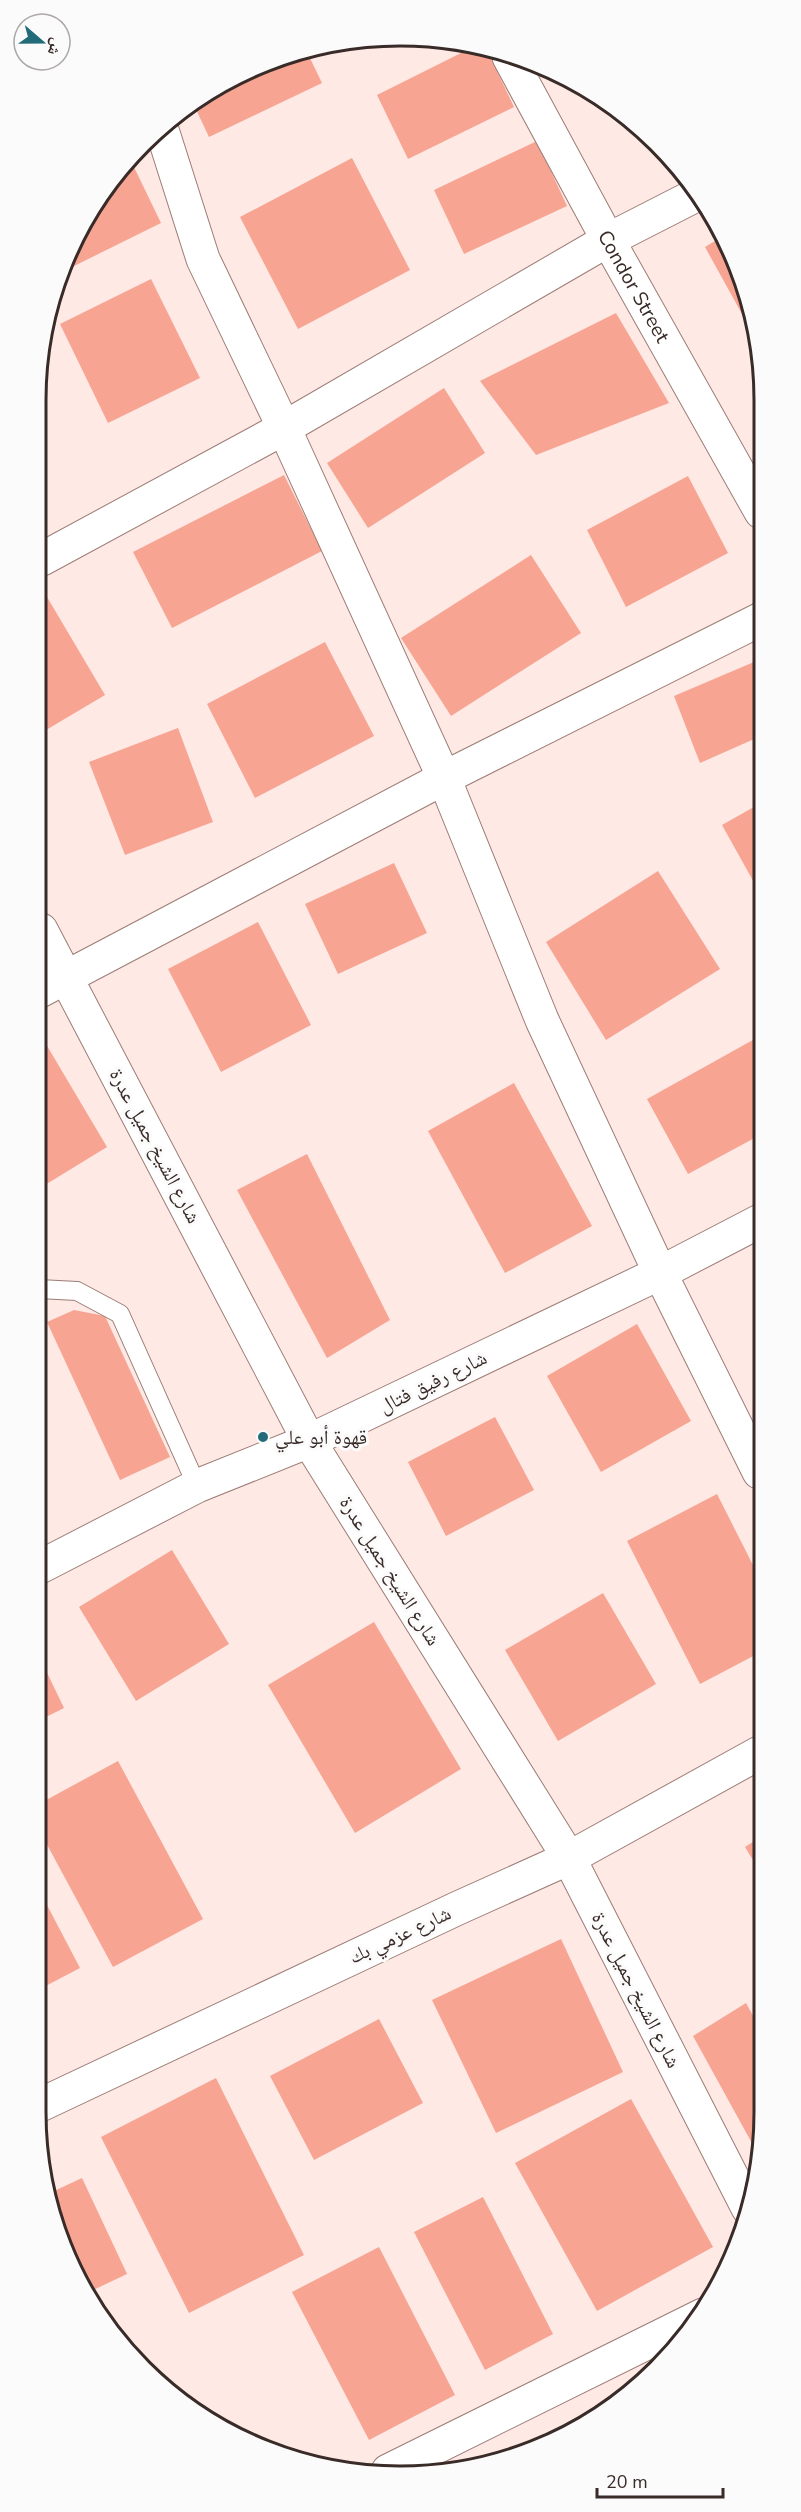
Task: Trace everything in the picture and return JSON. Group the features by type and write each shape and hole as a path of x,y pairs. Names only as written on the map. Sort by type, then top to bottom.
{"street":[{"name":"Condor Street","path":"513,65 608,240 754,498"},
{"path":"164,137 203,260 284,428 444,777 542,1020 660,1273 754,1462"},
{"path":"46,557 284,428 608,240 690,198"},
{"path":"53,984 444,777 754,622"},
{"name":"شارع الشيخ جميل عدرة","path":"46,952 53,984 309,1441 569,1858 743,2199"},
{"name":"شارع رفيق فتال","path":"46,1564 197,1486 309,1441 660,1273 754,1224"},
{"name":"شارع عزمي بك","path":"46,2102 569,1858 754,1756"},
{"path":"398,2466 682,2325"}],"lane":[{"path":"46,1289 77,1291 120,1314 197,1486"}],"building":[{"path":"463,52 491,59 514,107 408,159 377,95"},
{"path":"310,59 322,83 209,137 197,111 265,73"},
{"path":"537,141 567,206 464,254 434,190"},
{"path":"352,158 410,270 298,329 240,217"},
{"path":"134,167 161,223 72,267 94,223"},
{"path":"716,240 728,265 745,319 705,247"},
{"path":"151,279 200,378 108,423 60,324"},
{"path":"616,313 669,403 536,455 480,381"},
{"path":"444,388 485,453 368,528 327,463"},
{"path":"284,475 322,551 172,628 133,552"},
{"path":"688,476 728,553 626,607 587,530"},
{"path":"531,555 581,633 451,716 401,638"},
{"path":"46,598 105,695 46,730"},
{"path":"325,642 374,736 255,798 207,704"},
{"path":"754,662 754,739 700,763 674,696"},
{"path":"178,728 213,822 125,855 89,762"},
{"path":"754,807 754,882 722,825"},
{"path":"394,863 427,933 338,974 305,904"},
{"path":"658,871 720,969 606,1040 546,942"},
{"path":"258,922 311,1025 221,1072 168,969"},
{"path":"754,1039 754,1138 688,1174 647,1099"},
{"path":"46,1044 107,1147 46,1184"},
{"path":"514,1083 592,1226 505,1273 428,1131"},
{"path":"307,1154 390,1320 327,1358 237,1190"},
{"path":"74,1310 105,1316 170,1457 120,1480 47,1322"},
{"path":"637,1324 691,1421 601,1472 547,1376"},
{"path":"495,1417 534,1490 446,1536 408,1462"},
{"path":"717,1494 754,1567 754,1656 700,1684 627,1541"},
{"path":"172,1550 229,1644 136,1701 79,1607"},
{"path":"603,1593 656,1684 558,1741 505,1650"},
{"path":"374,1622 461,1769 355,1833 268,1685"},
{"path":"46,1671 64,1708 46,1717"},
{"path":"118,1761 203,1919 113,1967 46,1843 46,1800"},
{"path":"754,1841 754,1862 745,1847"},
{"path":"46,1903 80,1968 46,1986"},
{"path":"561,1939 623,2072 496,2133 432,2000"},
{"path":"746,2003 754,2018 753,2145 693,2036"},
{"path":"379,2019 423,2103 314,2160 270,2076"},
{"path":"216,2078 304,2255 189,2313 101,2137"},
{"path":"631,2099 713,2247 597,2311 515,2163"},
{"path":"82,2178 127,2274 95,2289 73,2247 56,2190"},
{"path":"483,2197 553,2334 485,2370 414,2232"},
{"path":"379,2247 455,2395 369,2440 292,2292"}],"place":[{"name":"قهوة أبو علي","path":"263,1437"}]}
